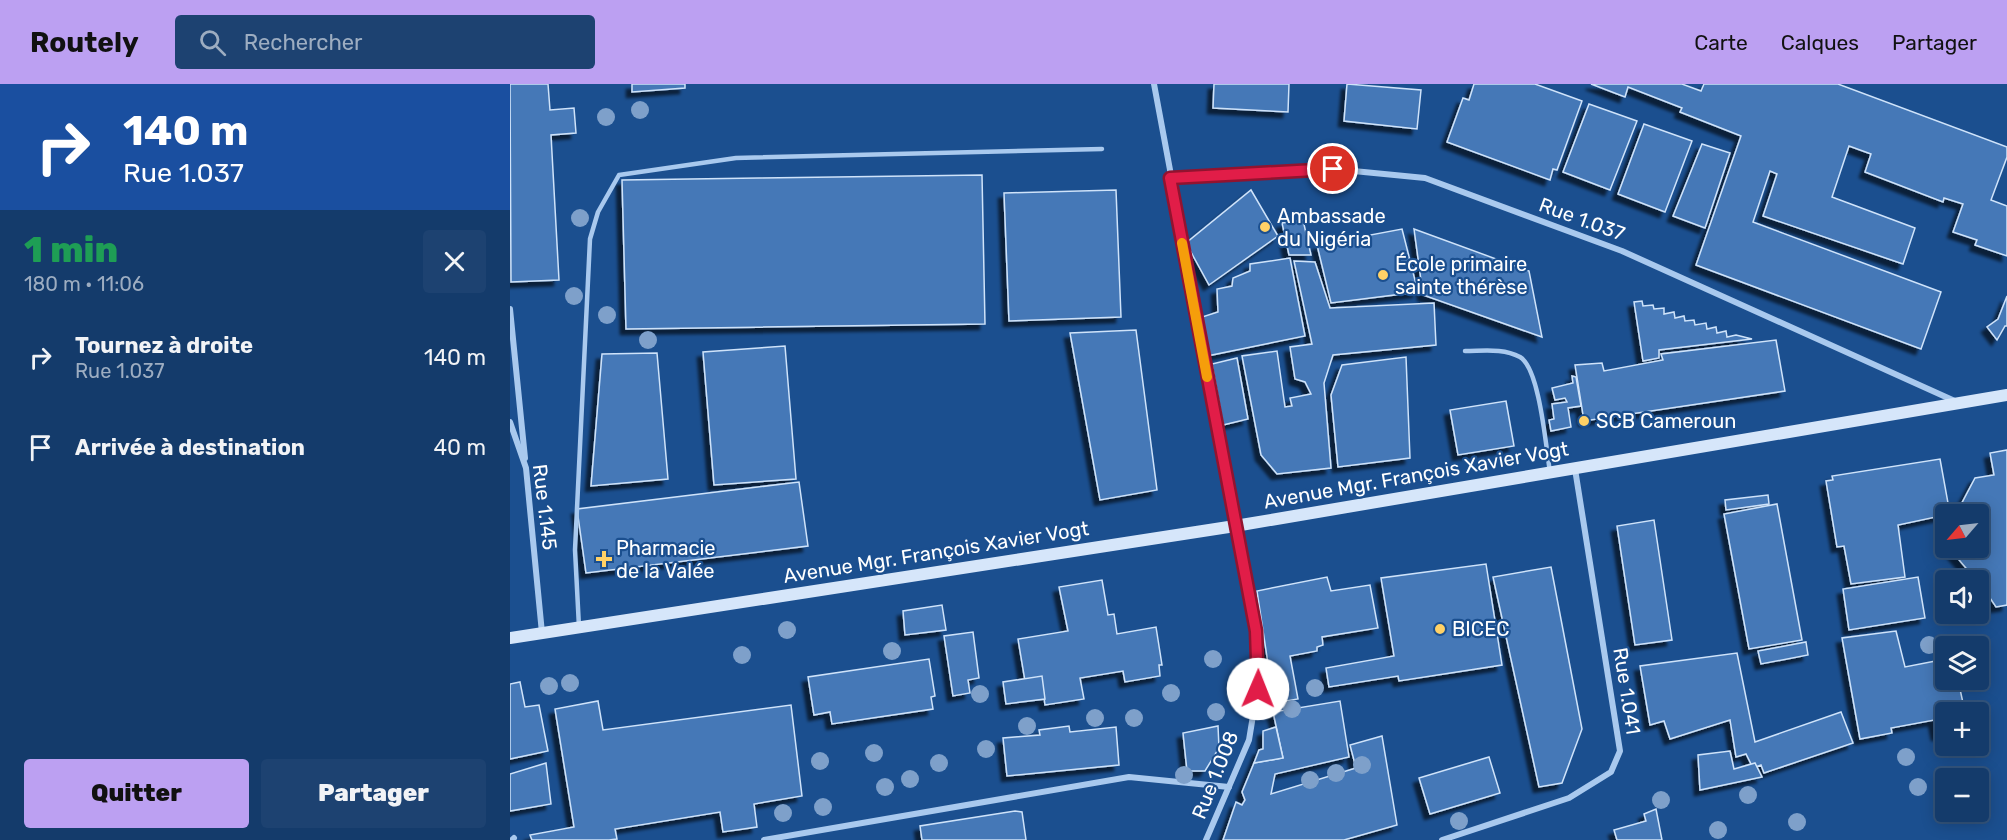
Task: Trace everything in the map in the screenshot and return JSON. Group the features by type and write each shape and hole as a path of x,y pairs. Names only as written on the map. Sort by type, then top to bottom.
{"main road":[{"name":"Avenue Mgr. François Xavier Vogt","path":"510,638 1235,526 2007,394"}],"street":[{"name":"Rue 1.008","path":"1154,84 1256,631 1260,673 1249,740 1206,840"},
{"name":"Rue 1.037","path":"1170,178 1333,169 1425,178 1622,251 1958,402"},
{"path":"510,309 526,468"},
{"name":"Rue 1.145","path":"510,422 526,468 542,633"},
{"name":"Rue 1.041","path":"1442,840 1569,798 1611,772 1620,751 1575,468"},
{"path":"764,840 1129,777 1229,787"}],"lane":[{"path":"579,627 575,550 590,239 598,212 619,175 735,158 1102,149"},
{"path":"1466,351 1502,350 1522,358 1527,364 1536,389 1550,472"}],"building":[{"path":"510,84 548,84 550,110 574,108 576,133 551,135 559,280 511,282"},
{"path":"632,84 685,84 685,88 632,92"},
{"path":"1214,84 1289,84 1288,112 1213,108"},
{"path":"1347,84 1421,90 1417,129 1344,121"},
{"path":"1474,84 1535,84 1582,101 1557,170 1553,169 1550,180 1447,142 1463,98 1469,100"},
{"path":"1591,84 1682,84 1701,91 1704,84 1838,84 2007,147 2007,157 1991,200 2007,206 2007,256 1975,245 1977,240 1953,232 1963,204 1944,198 1943,202 1865,172 1871,154 1849,146 1832,197 1915,228 1903,264 1763,216 1777,174 1770,171 1753,222 1941,292 1921,349 1696,265 1741,136 1680,112 1682,108 1628,87 1625,97"},
{"path":"1589,104 1637,121 1610,190 1563,172"},
{"path":"1644,124 1692,141 1665,212 1618,194"},
{"path":"1702,144 1730,153 1705,228 1673,216"},
{"path":"982,175 985,324 626,329 622,180"},
{"path":"1116,190 1121,317 1009,321 1004,193"},
{"path":"1251,190 1278,236 1209,285 1186,243"},
{"path":"1303,220 1311,255 1289,255 1282,223"},
{"path":"1402,229 1418,292 1331,303 1317,245"},
{"path":"1414,229 1529,271 1542,337 1423,295"},
{"path":"1290,258 1305,336 1207,356 1199,318 1218,312 1217,289 1232,286 1233,278 1250,271 1250,264"},
{"path":"1294,261 1315,262 1330,308 1434,303 1436,345 1333,355 1324,383 1331,468 1277,474 1261,455 1242,356 1277,351 1285,407 1292,406 1290,398 1311,394 1305,382 1295,379 1290,347 1312,344"},
{"path":"2007,296 2007,326 1997,340 1987,327 1998,319"},
{"path":"1642,301 1643,306 1653,305 1654,309 1664,308 1664,314 1674,312 1675,318 1684,316 1685,321 1694,320 1695,325 1706,323 1707,329 1716,327 1717,333 1726,331 1727,337 1736,335 1752,339 1659,350 1659,358 1643,361 1634,302"},
{"path":"1136,330 1157,490 1100,500 1070,333"},
{"path":"1776,340 1785,391 1584,421 1575,365 1602,363 1604,371 1663,360 1661,354"},
{"path":"785,346 796,479 714,485 703,352"},
{"path":"657,353 668,479 591,486 602,354"},
{"path":"1406,357 1410,458 1338,467 1331,395 1342,365"},
{"path":"1237,358 1248,419 1223,425 1212,364"},
{"path":"1572,376 1576,377 1581,406 1568,408 1571,427 1551,431 1549,420 1554,419 1552,404 1567,402 1565,398 1555,400 1552,388 1573,383"},
{"path":"1506,401 1514,446 1458,455 1450,410"},
{"path":"2007,450 2007,605 1996,607 1989,596 1989,570 1968,570 1957,558 1989,558 1989,504 1961,504 1975,478 1994,475 1990,453"},
{"path":"1940,459 1948,504 1935,504 1935,517 1898,525 1905,577 1851,584 1844,546 1837,547 1826,481 1833,480 1832,476"},
{"path":"799,482 808,546 586,573 577,509"},
{"path":"1768,495 1769,504 1726,510 1725,500"},
{"path":"1777,504 1802,640 1749,649 1724,514"},
{"path":"1654,520 1672,640 1635,645 1617,526"},
{"path":"1486,564 1502,665 1399,681 1398,676 1329,687 1326,668 1394,656 1381,578"},
{"path":"1551,567 1582,729 1562,783 1539,787 1493,577"},
{"path":"1327,577 1331,591 1370,585 1378,628 1322,637 1323,645 1317,647 1317,651 1290,656 1298,699 1274,703 1257,591"},
{"path":"1918,577 1925,618 1849,630 1843,589"},
{"path":"1102,580 1108,615 1114,614 1117,634 1156,627 1162,665 1159,665 1160,676 1125,682 1123,671 1080,678 1084,699 1045,705 1042,682 1039,683 1039,679 1025,681 1018,639 1068,631 1059,587"},
{"path":"942,605 946,630 905,635 903,611"},
{"path":"1896,631 1905,667 1935,661 1935,690 1960,690 1963,702 1935,702 1935,725 1934,720 1891,728 1892,733 1860,739 1842,638"},
{"path":"973,632 979,678 968,680 970,693 953,696 944,636"},
{"path":"1806,642 1808,655 1761,664 1758,651"},
{"path":"1737,653 1755,742 1841,712 1853,743 1764,773 1761,765 1753,768 1746,754 1736,757 1730,720 1670,739 1664,721 1650,725 1640,666"},
{"path":"929,659 935,696 931,697 933,709 832,724 830,712 814,715 808,677"},
{"path":"1042,676 1045,699 1006,704 1003,682"},
{"path":"520,682 525,707 539,705 548,751 510,759 510,684"},
{"path":"598,701 603,730 791,705 802,796 754,804 757,827 723,832 720,812 615,829 617,839 532,840 530,835 574,827 555,709"},
{"path":"1340,701 1349,757 1275,774 1271,794 1356,768 1350,745 1382,736 1397,825 1344,840 1223,840 1236,802 1242,805 1245,800 1242,792 1254,763 1283,758 1273,712"},
{"path":"1069,726 1070,732 1116,727 1119,765 1007,776 1003,738 1040,735 1039,730"},
{"path":"1218,726 1219,748 1205,771 1187,771 1183,733"},
{"path":"1276,727 1283,758 1254,763 1259,750 1263,749 1263,731"},
{"path":"1730,751 1734,769 1755,763 1762,777 1700,790 1698,755"},
{"path":"1489,757 1500,793 1430,814 1419,778"},
{"path":"546,763 551,804 510,811 510,774"},
{"path":"1656,809 1662,840 1617,840 1614,830 1646,821 1644,814"},
{"path":"1015,811 1022,812 1026,840 922,840 920,826"}],"slow traffic":[{"path":"1182,243 1207,377"}],"place":[{"name":"Ambassade du Nigéria","path":"1265,227"},
{"name":"École primaire sainte thérèse","path":"1383,275"},
{"name":"SCB Cameroun","path":"1584,421"},
{"name":"Pharmacie de la Valée","path":"604,559"},
{"name":"BICEC","path":"1440,629"}],"route":[{"path":"1258,689 1260,673 1256,631 1170,178 1333,169"}]}
